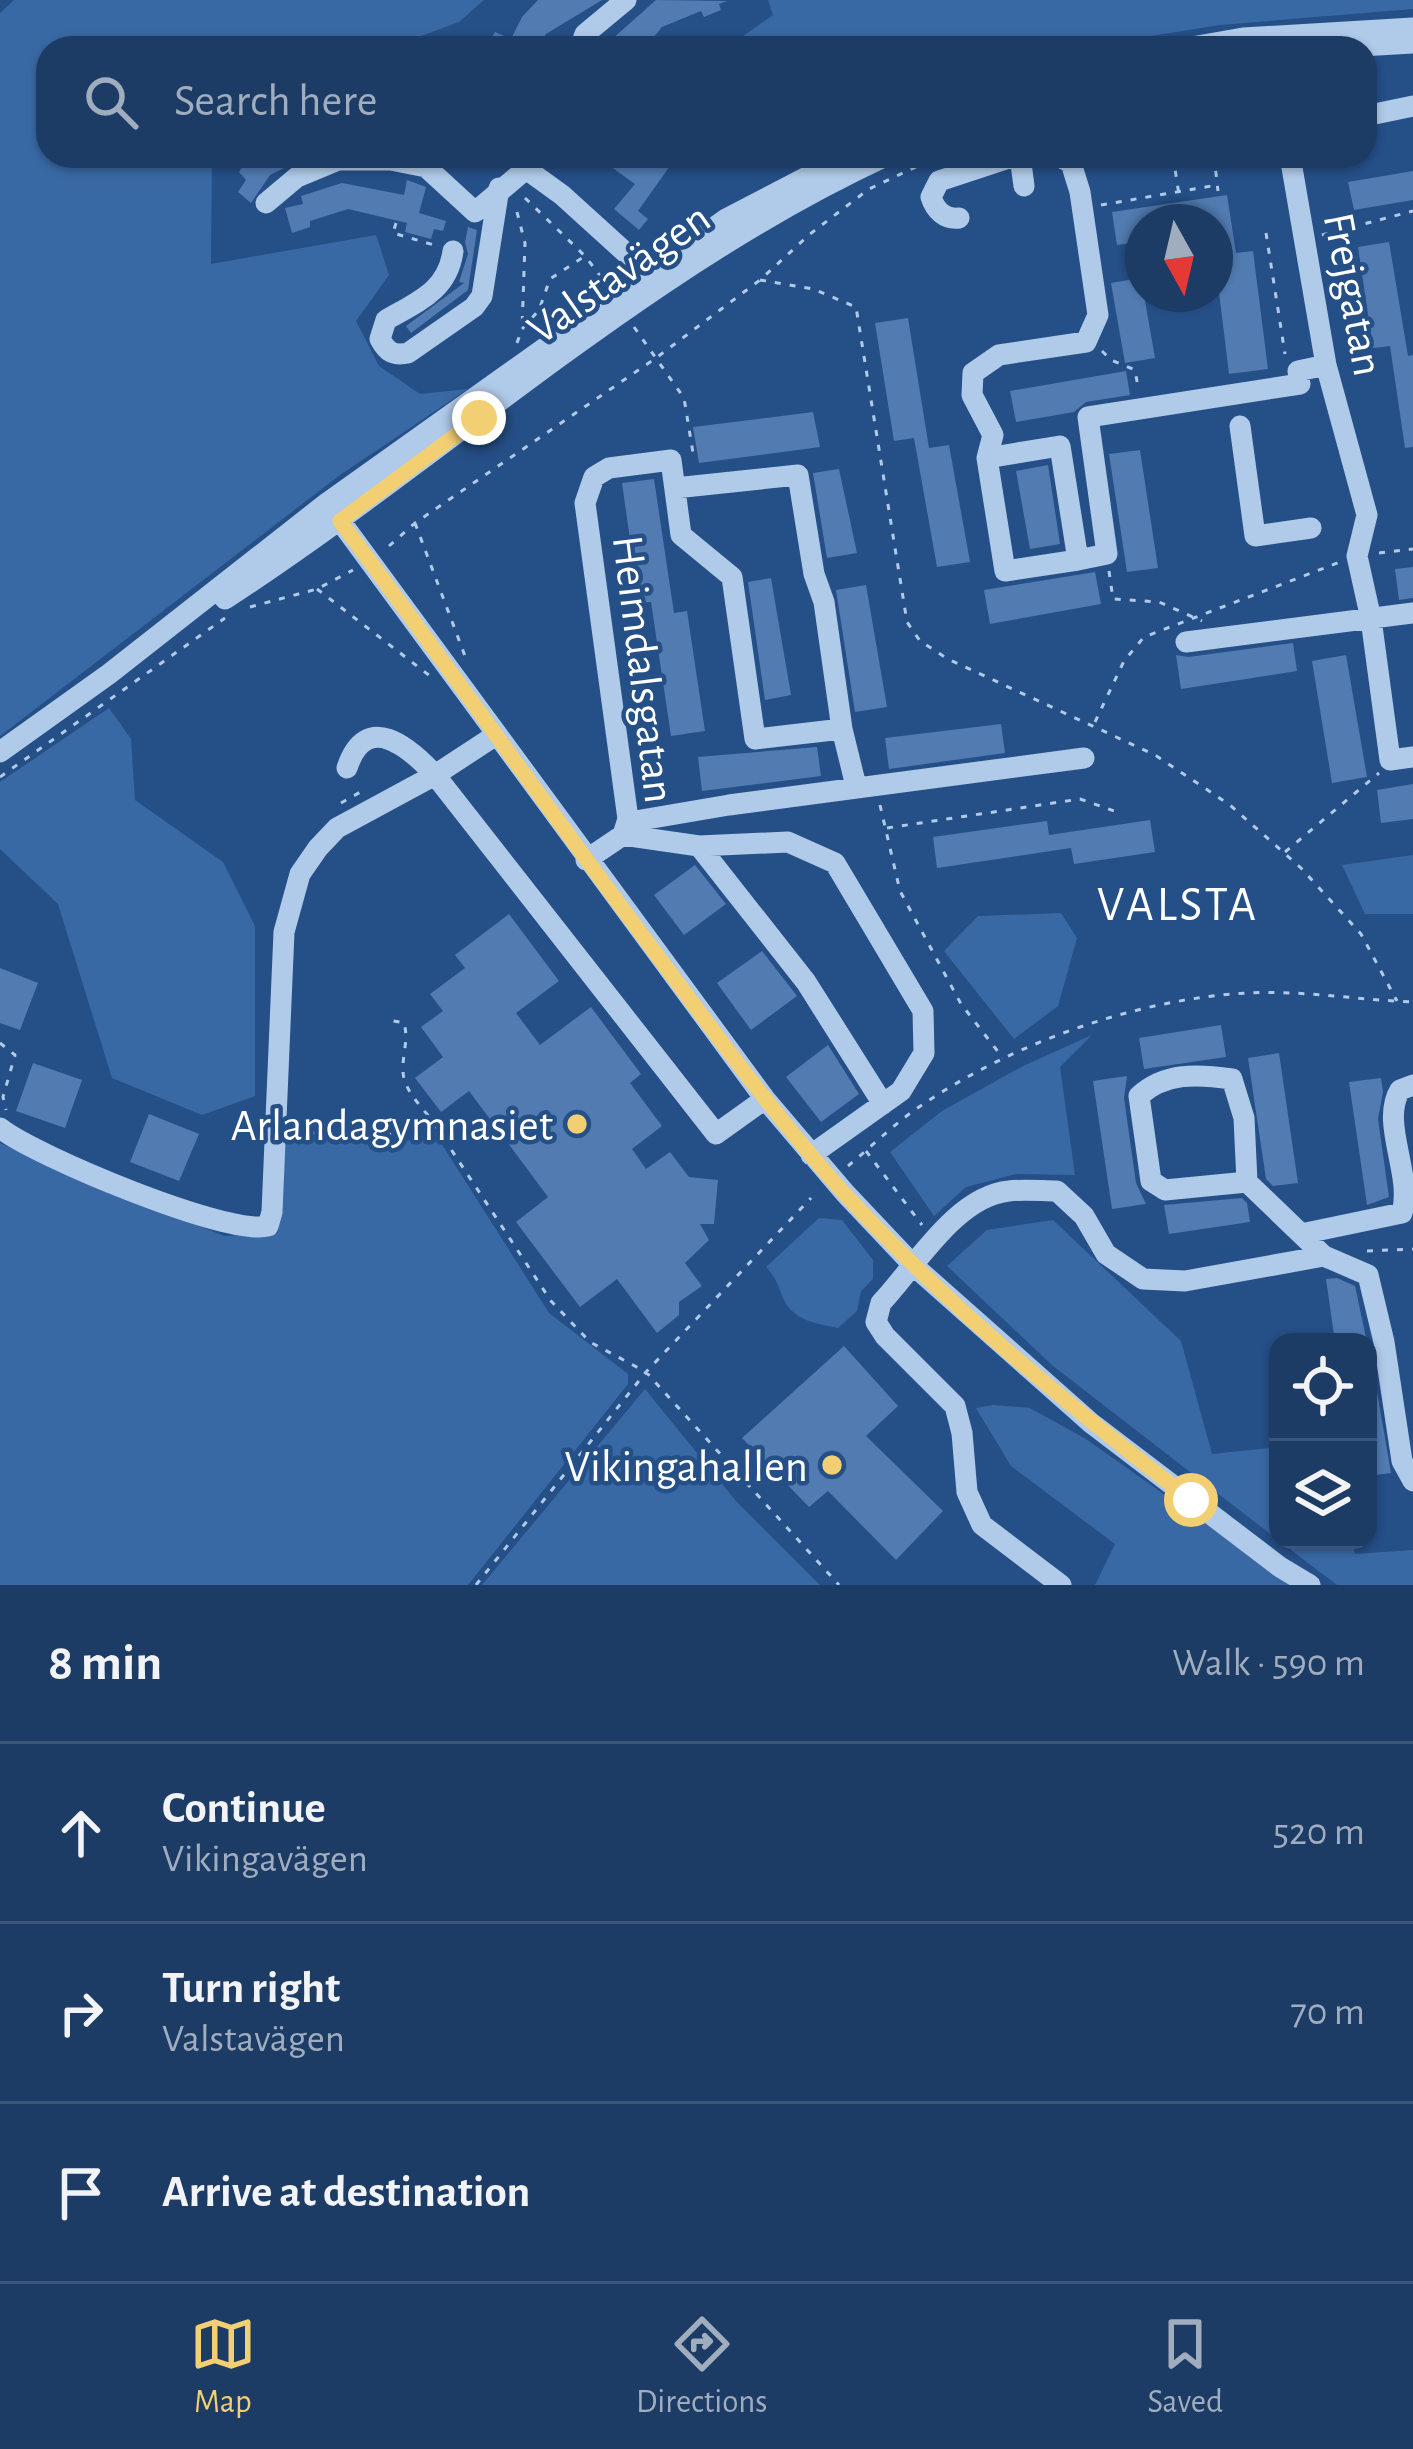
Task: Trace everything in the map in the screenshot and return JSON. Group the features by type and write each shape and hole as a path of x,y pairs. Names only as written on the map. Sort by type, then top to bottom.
{"street":[{"path":"583,36 626,0"},
{"path":"1336,36 1413,28"},
{"path":"1377,45 1413,43"},
{"path":"1377,114 1413,106"},
{"path":"266,203 297,177 319,168"},
{"path":"428,168 475,212 517,174"},
{"name":"Valstavägen","path":"0,752 655,279 726,219 825,168"},
{"name":"Valstavägen","path":"655,279 863,168"},
{"path":"959,218 952,219 934,206 931,197 939,181 980,168"},
{"path":"1020,168 1024,186"},
{"path":"1073,168 1098,315 1088,338 999,355 973,373 972,395 993,435 987,458 1005,571 1107,554 1088,417 1295,388 1298,371 1326,365"},
{"name":"Frejgatan","path":"1292,168 1326,365 1367,515 1358,556"},
{"path":"517,174 562,194 655,279"},
{"path":"453,251 450,274 443,283 386,320 380,339 397,356 474,307 482,296 517,174"},
{"path":"1240,426 1255,536 1311,528"},
{"path":"987,458 1060,446 1078,560"},
{"path":"670,460 681,536 732,577 755,739 842,729"},
{"name":"Heimdalsgatan","path":"586,860 623,836 628,819 585,503 594,477 609,468 670,460"},
{"path":"674,488 798,475 814,574 824,602 842,729 866,786"},
{"path":"334,512 586,860 811,1155 915,1268 1090,1423 1310,1585"},
{"path":"1358,556 1401,758"},
{"path":"1186,642 1413,613"},
{"path":"3,1120 38,1151 206,1219 268,1226 284,932 300,874 337,828 435,775 496,735"},
{"path":"346,768 361,746 385,738 409,748 716,1134 765,1099"},
{"path":"623,836 641,820 1084,758"},
{"path":"623,836 699,846 788,842 835,863 923,1011 924,1053 901,1091 811,1155"},
{"path":"699,846 806,982 883,1104"},
{"path":"1247,1182 1166,1190 1151,1180 1139,1096 1155,1082 1203,1075 1232,1079 1244,1118 1247,1182 1324,1256 1368,1275 1402,1389 1402,1461 1413,1480"},
{"path":"1301,1234 1402,1214 1412,1177 1394,1105 1400,1090 1413,1084"},
{"path":"1061,1585 982,1525 967,1492 955,1406 876,1322 881,1304 959,1213 1005,1190 1058,1191 1084,1216 1106,1254 1143,1279 1185,1281 1324,1256"}],"path":[{"path":"388,546 656,358 869,189 914,168"},
{"path":"1175,168 1179,193"},
{"path":"1083,208 1218,188 1216,168"},
{"path":"517,174 604,281"},
{"path":"516,345 522,328 525,244 517,174"},
{"path":"1304,240 1413,211"},
{"path":"396,223 393,233 453,251"},
{"path":"1266,233 1295,388"},
{"path":"522,328 539,310 550,279 585,256"},
{"path":"760,280 813,289 856,307 907,622 920,641 948,659 1155,754 1230,805 1284,853 1361,934 1397,1001"},
{"path":"630,323 684,398 693,453 670,460"},
{"path":"1088,338 1111,360 1135,370 1142,408"},
{"path":"1094,724 1124,661 1144,638 1358,556 1413,548"},
{"path":"1107,554 1113,599 1159,602 1196,616 1222,637"},
{"path":"0,777 233,612 317,589 354,569"},
{"path":"317,589 434,680"},
{"path":"1284,853 1401,758"},
{"path":"329,810 375,785"},
{"path":"866,786 885,829 900,891 962,1004 1004,1059"},
{"path":"885,829 1080,799 1120,813"},
{"path":"835,1176 917,1108 1061,1032 1183,1001 1247,993 1352,995 1413,1002"},
{"path":"389,1020 404,1023 407,1034 406,1084 551,1301 590,1342 646,1372 839,1585"},
{"path":"0,1043 15,1055 3,1096 3,1120"},
{"path":"296,1111 296,1130 403,1135 434,1123"},
{"path":"866,1151 934,1240"},
{"path":"476,1585 646,1372 811,1198"},
{"path":"1363,1252 1413,1249"}],"shaded area":[{"path":"14,0 484,0 459,22 421,36 36,36 36,168 212,168 211,264 376,235 389,275 356,321 379,366 420,394 468,389 340,475 0,736 0,13"},
{"path":"768,0 1413,0 1413,9 1220,25 1151,36 743,36 773,15"},
{"path":"109,708 131,739 135,800 223,862 255,926 255,1096 202,1115 112,1078 58,904 0,849 0,782"},
{"path":"1413,855 1413,914 1365,914 1342,865"},
{"path":"1061,913 1077,938 1058,1006 1014,1039 944,951 978,916"},
{"path":"1092,1035 1060,1067 1075,1175 1016,1174 966,1187 934,1216 890,1152 942,1111"},
{"path":"434,1132 549,1313 628,1374 628,1384 468,1585 0,1585 0,1143 224,1236 278,1233 285,1145 312,1136 401,1143"},
{"path":"819,1218 842,1220 873,1260 873,1279 861,1291 857,1311 838,1328 795,1314 766,1267"},
{"path":"1053,1220 1181,1341 1212,1454 1269,1448 1269,1533 1053,1366 947,1266 987,1230"},
{"path":"645,1389 736,1501 820,1585 482,1585"},
{"path":"976,1408 1030,1408 1086,1439 1292,1585 1095,1585 1115,1544 1011,1466"},
{"path":"1290,1549 1354,1549 1355,1554 1413,1550 1413,1585 1337,1585"}],"building":[{"path":"538,0 602,0 545,36 512,36"},
{"path":"656,0 727,1 719,4 721,10 704,17 701,11 662,27 655,36 616,36"},
{"path":"242,168 284,168 270,175 251,203 238,192 246,180 239,172"},
{"path":"613,168 668,168 638,211 648,219 639,230 614,209 635,184"},
{"path":"1413,171 1413,200 1354,210 1348,182"},
{"path":"407,180 426,187 419,213 446,221 443,231 434,229 431,239 405,232 407,223 348,209 310,221 310,227 292,233 285,208 303,204 301,196 342,183 404,195"},
{"path":"1227,195 1228,204 1166,204"},
{"path":"1125,210 1125,244 1117,245 1112,212"},
{"path":"468,227 477,230 468,290 411,333 406,326 464,283 459,282 468,254"},
{"path":"1233,234 1236,253 1253,251 1268,369 1229,374 1221,312 1233,312"},
{"path":"1389,242 1408,356 1413,355 1413,447 1405,448 1390,346 1373,348 1358,247"},
{"path":"1125,281 1125,312 1147,312 1155,358 1125,363 1111,283"},
{"path":"908,318 929,448 949,445 970,562 937,567 914,438 894,441 875,323"},
{"path":"1126,371 1130,395 1086,402 1074,412 1016,422 1010,391"},
{"path":"813,412 820,447 699,463 693,427"},
{"path":"1140,450 1158,568 1127,572 1109,454"},
{"path":"1048,465 1060,544 1030,549 1016,471"},
{"path":"839,469 857,553 827,558 813,473"},
{"path":"654,479 674,613 687,611 705,731 671,736 651,602 639,603 622,483"},
{"path":"1413,567 1413,598 1399,600 1395,569"},
{"path":"1095,572 1101,604 990,624 984,590"},
{"path":"771,578 791,695 765,700 748,582"},
{"path":"866,585 887,707 855,712 836,590"},
{"path":"1293,643 1297,671 1181,689 1176,655"},
{"path":"1346,655 1367,777 1332,783 1312,661"},
{"path":"1001,724 1005,753 889,769 885,738"},
{"path":"817,747 821,776 702,791 698,757"},
{"path":"1413,784 1413,819 1381,823 1377,790"},
{"path":"1150,820 1155,852 1074,864 1071,848 937,868 933,837 1047,821 1049,835"},
{"path":"695,865 726,904 684,935 654,895"},
{"name":"Arlandagymnasiet","path":"509,914 559,981 516,1013 540,1045 591,1007 641,1074 630,1083 662,1126 632,1149 646,1169 670,1152 689,1177 718,1180 714,1224 700,1224 709,1240 685,1263 702,1286 679,1302 679,1315 657,1333 617,1279 580,1307 516,1222 548,1197 469,1091 441,1112 415,1078 443,1057 421,1027 443,1011 430,994 465,968 455,955"},
{"path":"762,951 797,996 751,1030 717,983"},
{"path":"0,968 38,983 20,1030 0,1023"},
{"path":"1221,1025 1226,1057 1144,1069 1139,1038"},
{"path":"828,1045 859,1094 821,1122 786,1077"},
{"path":"1279,1053 1298,1183 1273,1186 1266,1179 1248,1058"},
{"path":"33,1063 82,1080 65,1128 16,1111"},
{"path":"1127,1076 1124,1098 1136,1183 1146,1204 1112,1209 1093,1081"},
{"path":"1381,1078 1378,1119 1389,1197 1367,1205 1349,1082"},
{"path":"149,1114 199,1134 179,1181 130,1162"},
{"path":"1242,1198 1250,1222 1169,1234 1164,1205"},
{"path":"1326,1279 1355,1286 1365,1333 1334,1333"},
{"name":"Vikingahallen","path":"844,1346 898,1406 866,1436 943,1511 896,1560 828,1491 809,1507 742,1438"},
{"path":"1377,1392 1391,1473 1377,1475"}],"place":[{"name":"Arlandagymnasiet","path":"577,1124"},
{"name":"Vikingahallen","path":"832,1465"}],"district":[{"name":"VALSTA","path":"1178,903"}],"route":[{"path":"479,418 340,521 586,860 811,1155 915,1268 1090,1423 1191,1500"}]}
